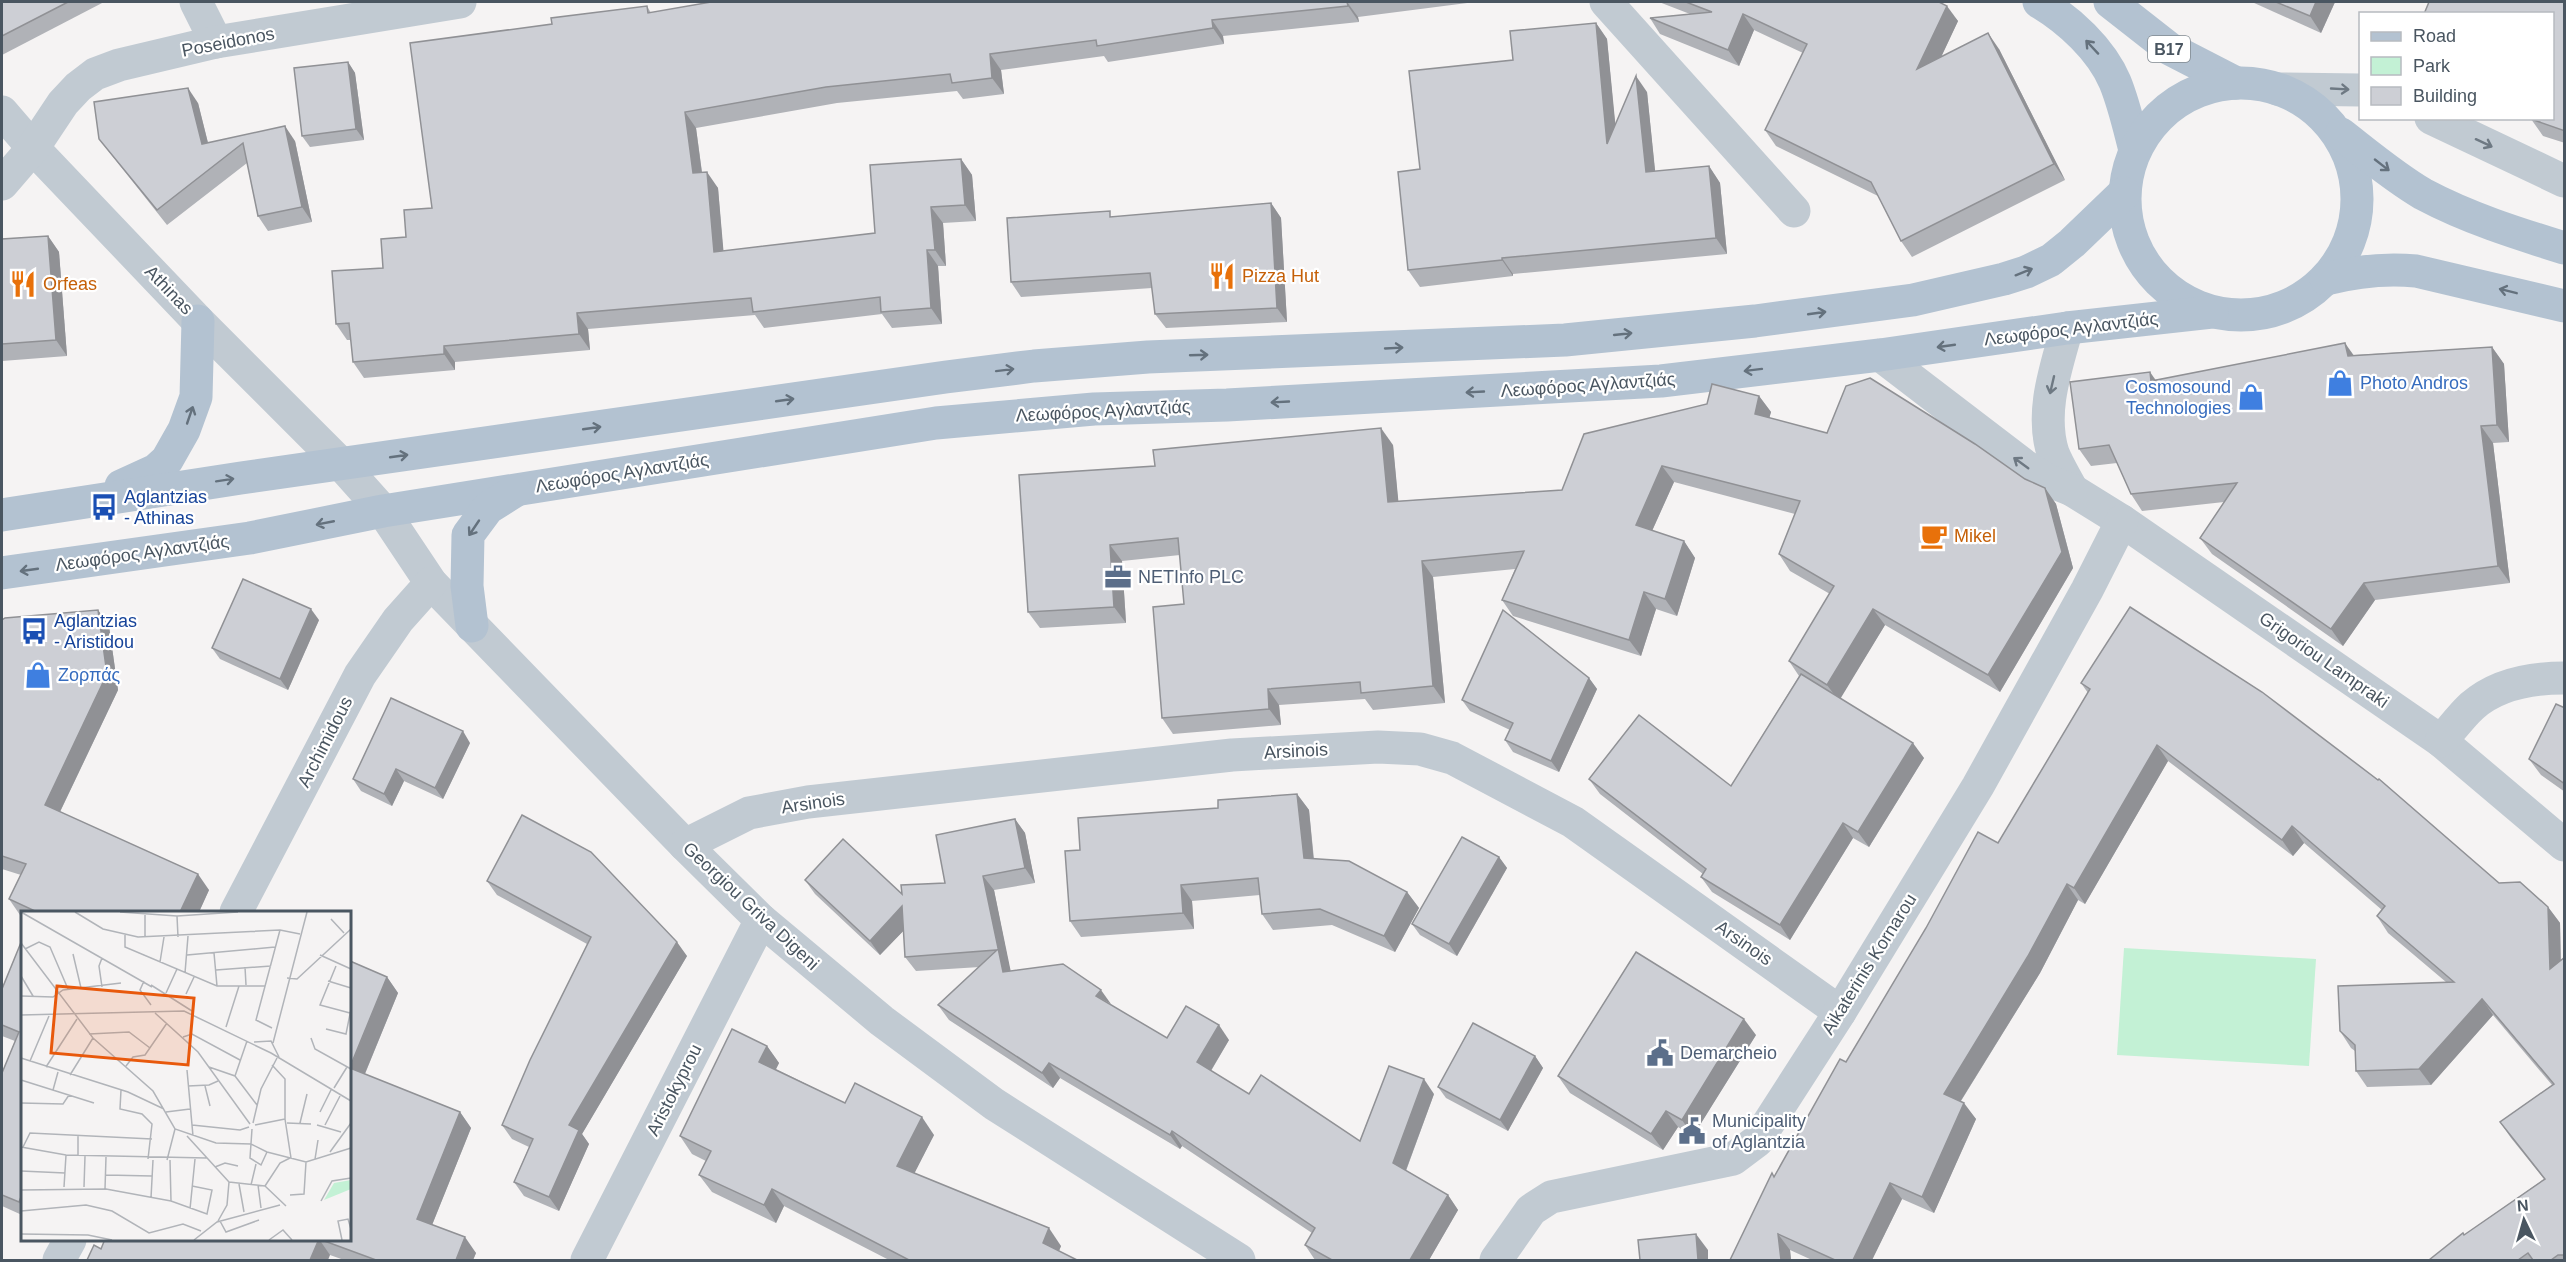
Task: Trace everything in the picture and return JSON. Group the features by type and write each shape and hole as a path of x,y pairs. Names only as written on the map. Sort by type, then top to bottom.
{"main road":[{"path":"2039,2 2080,34 2101,57 2121,97 2135,150"},
{"name":"B17","path":"2110,2 2170,49 2236,83"},
{"name":"B17","path":"2236,83 2257,84 2277,89 2311,106 2335,130 2351,159 2358,193 2358,210 2350,243 2326,279 2306,296 2283,308 2258,314 2232,315 2194,306 2177,297 2149,272 2130,236 2125,215 2124,193 2127,170 2135,150 2160,115 2176,102 2195,92 2236,83"},
{"path":"2335,130 2393,174 2432,198 2502,229 2565,248"},
{"path":"2,515 936,378 1034,366 1148,357 1565,340 1755,321 1913,300 2004,279 2050,260 2072,243 2124,193"},
{"path":"2326,279 2361,271 2391,268 2416,271 2565,306"},
{"name":"Λεωφόρος Αγλαντζιάς","path":"2,573 250,538 382,511 936,423 1024,414 1661,381 1880,355 2067,328 2212,312"},
{"path":"86,501 156,470 167,460 184,430 196,397 198,321"},
{"path":"472,626 467,586 468,535 488,508 517,490"}],"street":[{"path":"196,2 216,42"},
{"name":"Poseidonos","path":"2,184 33,148 63,103 95,74 119,65 216,42 455,2"},
{"path":"1606,2 1794,211"},
{"path":"2277,89 2359,90"},
{"name":"Athinas","path":"2,112 33,148 198,321 341,464"},
{"path":"2435,120 2565,181"},
{"path":"2067,328 2049,400 2049,424 2053,452 2072,490"},
{"name":"Grigoriou Lampraki","path":"1880,355 2025,466 2047,480 2072,490 2122,521 2441,741 2565,845"},
{"name":"Georgiou Griva Digeni","path":"341,464 382,511 430,583 761,920 882,1021 994,1104 1239,1260"},
{"name":"Aikaterinis Kornarou","path":"1496,1260 1531,1210 1551,1197 1733,1159 1757,1142 1840,1012 1978,786 2087,590 2122,521"},
{"name":"Archimidous","path":"237,911 360,675 398,621 430,583"},
{"path":"2441,741 2473,705 2506,687 2540,678 2565,678"},
{"name":"Arsinois","path":"685,845 749,813 808,802 1232,755 1378,747 1420,749 1452,758 1573,822 1840,1012"},
{"name":"Aristokyprou","path":"588,1260 761,920"},
{"path":"60,1260 69,1241"}],"green space":[{"path":"2124,948 2316,959 2309,1066 2117,1055"}],"building":[{"path":"2,2 68,2 2,36"},
{"path":"711,2 1347,2 1348,6 1212,20 1213,28 1097,46 1096,40 990,54 992,78 952,83 950,74 826,87 685,112 693,173 707,172 714,252 875,233 870,165 961,159 965,205 931,207 935,250 927,250 931,308 881,312 880,297 753,312 751,298 577,313 579,334 444,346 444,354 353,362 349,323 336,324 332,271 383,268 381,239 406,237 404,210 432,208 410,43 552,24 551,18 647,6 648,13"},
{"path":"1686,2 1939,2 1947,6 1917,69 1988,33 2054,164 1901,241 1871,182 1765,130 1807,44 1743,14 1728,50 1650,18 1712,12"},
{"path":"2276,2 2316,2 2310,16"},
{"path":"2429,2 2565,2 2565,131 2534,120 2554,120 2554,12 2425,12"},
{"path":"1596,23 1607,144 1636,76 1646,172 1709,166 1716,238 1502,258 1502,260 1408,270 1398,172 1420,169 1409,71 1513,60 1510,31"},
{"path":"348,62 356,129 302,136 294,68"},
{"path":"188,88 202,144 285,126 302,207 258,216 243,143 157,210 99,139 94,102"},
{"path":"1271,203 1277,308 1155,314 1150,273 1011,282 1007,218 1110,211 1110,217"},
{"path":"48,236 56,340 2,344 2,239"},
{"path":"2345,343 2348,356 2492,347 2497,425 2481,426 2498,566 2364,583 2331,629 2200,538 2237,483 2131,494 2109,445 2079,449 2070,382 2150,372 2151,381"},
{"path":"1870,378 1975,444 2025,479 2045,488 2062,552 1988,675 1873,609 1827,685 1789,661 1834,586 1779,554 1800,501 1662,466 1636,525 1684,541 1665,599 1644,592 1629,640 1502,600 1524,551 1422,561 1433,686 1361,693 1360,682 1268,689 1269,709 1162,718 1153,607 1184,604 1178,538 1110,545 1114,607 1028,612 1019,475 1155,466 1153,450 1381,428 1388,502 1562,490 1584,434 1707,404 1712,384 1759,396 1755,414 1827,433 1846,386"},
{"path":"243,579 311,609 280,679 212,648"},
{"path":"2130,607 2262,692 2379,779 2499,883 2520,882 2548,907 2550,969 2565,957 2565,1255 2558,1255 2551,1260 2533,1260 2528,1253 2518,1260 2429,1260 2463,1233 2464,1235 2545,1179 2500,1122 2554,1084 2482,999 2419,1069 2356,1071 2355,1045 2340,1031 2338,986 2454,982 2377,916 2385,906 2292,826 2282,840 2157,745 2074,888 2067,884 2028,956 1944,1094 1964,1103 1922,1197 1890,1183 1853,1260 1835,1260 1778,1234 1781,1260 1730,1260 1772,1173 1774,1177 1840,1059 1846,1062 1926,928 1978,832 1998,843 2090,689 2081,683"},
{"path":"98,610 107,674 45,805 198,874 180,911 35,911 9,899 26,864 2,856 2,620"},
{"path":"1503,610 1589,678 1551,761 1505,740 1513,723 1462,700"},
{"path":"1801,674 1913,743 1858,832 1843,823 1780,925 1701,877 1706,869 1589,779 1639,715 1731,786"},
{"path":"391,698 463,731 435,788 396,769 384,794 353,779"},
{"path":"2556,704 2565,708 2565,784 2529,759"},
{"path":"1297,794 1304,858 1349,861 1407,892 1384,936 1320,909 1262,914 1258,878 1181,885 1183,913 1070,921 1065,851 1080,850 1078,818 1218,808 1218,800"},
{"path":"522,815 591,852 677,942 569,1125 579,1130 549,1197 514,1182 533,1139 502,1125 530,1060 591,937 487,881"},
{"path":"1015,819 1025,868 983,876 1003,972 1063,964 1101,990 1096,996 1167,1038 1186,1006 1219,1025 1197,1062 1249,1094 1261,1075 1360,1141 1389,1066 1424,1079 1393,1163 1448,1195 1410,1260 1332,1260 1305,1245 1315,1228 1172,1131 1170,1135 1049,1063 1042,1073 938,1005 997,950 905,957 902,906 870,941 805,880 843,839 902,894 901,885 945,883 936,835"},
{"path":"1462,837 1499,857 1449,944 1412,924"},
{"path":"21,942 21,1197 19,1202 2,1195 2,1073 19,1032 2,1025 2,989"},
{"path":"1636,952 1744,1019 1682,1120 1666,1111 1651,1134 1558,1076"},
{"path":"351,961 387,977 351,1065"},
{"path":"1473,1023 1535,1056 1500,1120 1438,1087"},
{"path":"732,1029 767,1046 759,1062 845,1103 855,1083 922,1117 897,1166 1049,1228 1043,1243 1077,1260 909,1260 772,1189 764,1205 699,1175 711,1151 680,1136"},
{"path":"351,1068 460,1112 417,1219 465,1237 456,1260 376,1260 324,1241 351,1241"},
{"path":"1696,1234 1698,1260 1640,1260 1638,1240"},
{"path":"104,1241 318,1241 310,1260 87,1260 94,1245 101,1249"}],"place":[{"name":"Pizza Hut","path":"1222,276"},
{"name":"Orfeas","path":"23,284"},
{"name":"Photo Andros","path":"2340,383"},
{"name":"Cosmosound Technologies","path":"2251,397"},
{"name":"Aglantzias - Athinas","path":"104,507"},
{"name":"Mikel","path":"1934,536"},
{"name":"NETInfo PLC","path":"1118,577"},
{"name":"Aglantzias - Aristidou","path":"34,631"},
{"name":"Ζορπάς","path":"38,675"},
{"name":"Demarcheio","path":"1660,1053"},
{"name":"Municipality of Aglantzia","path":"1692,1131"}]}
